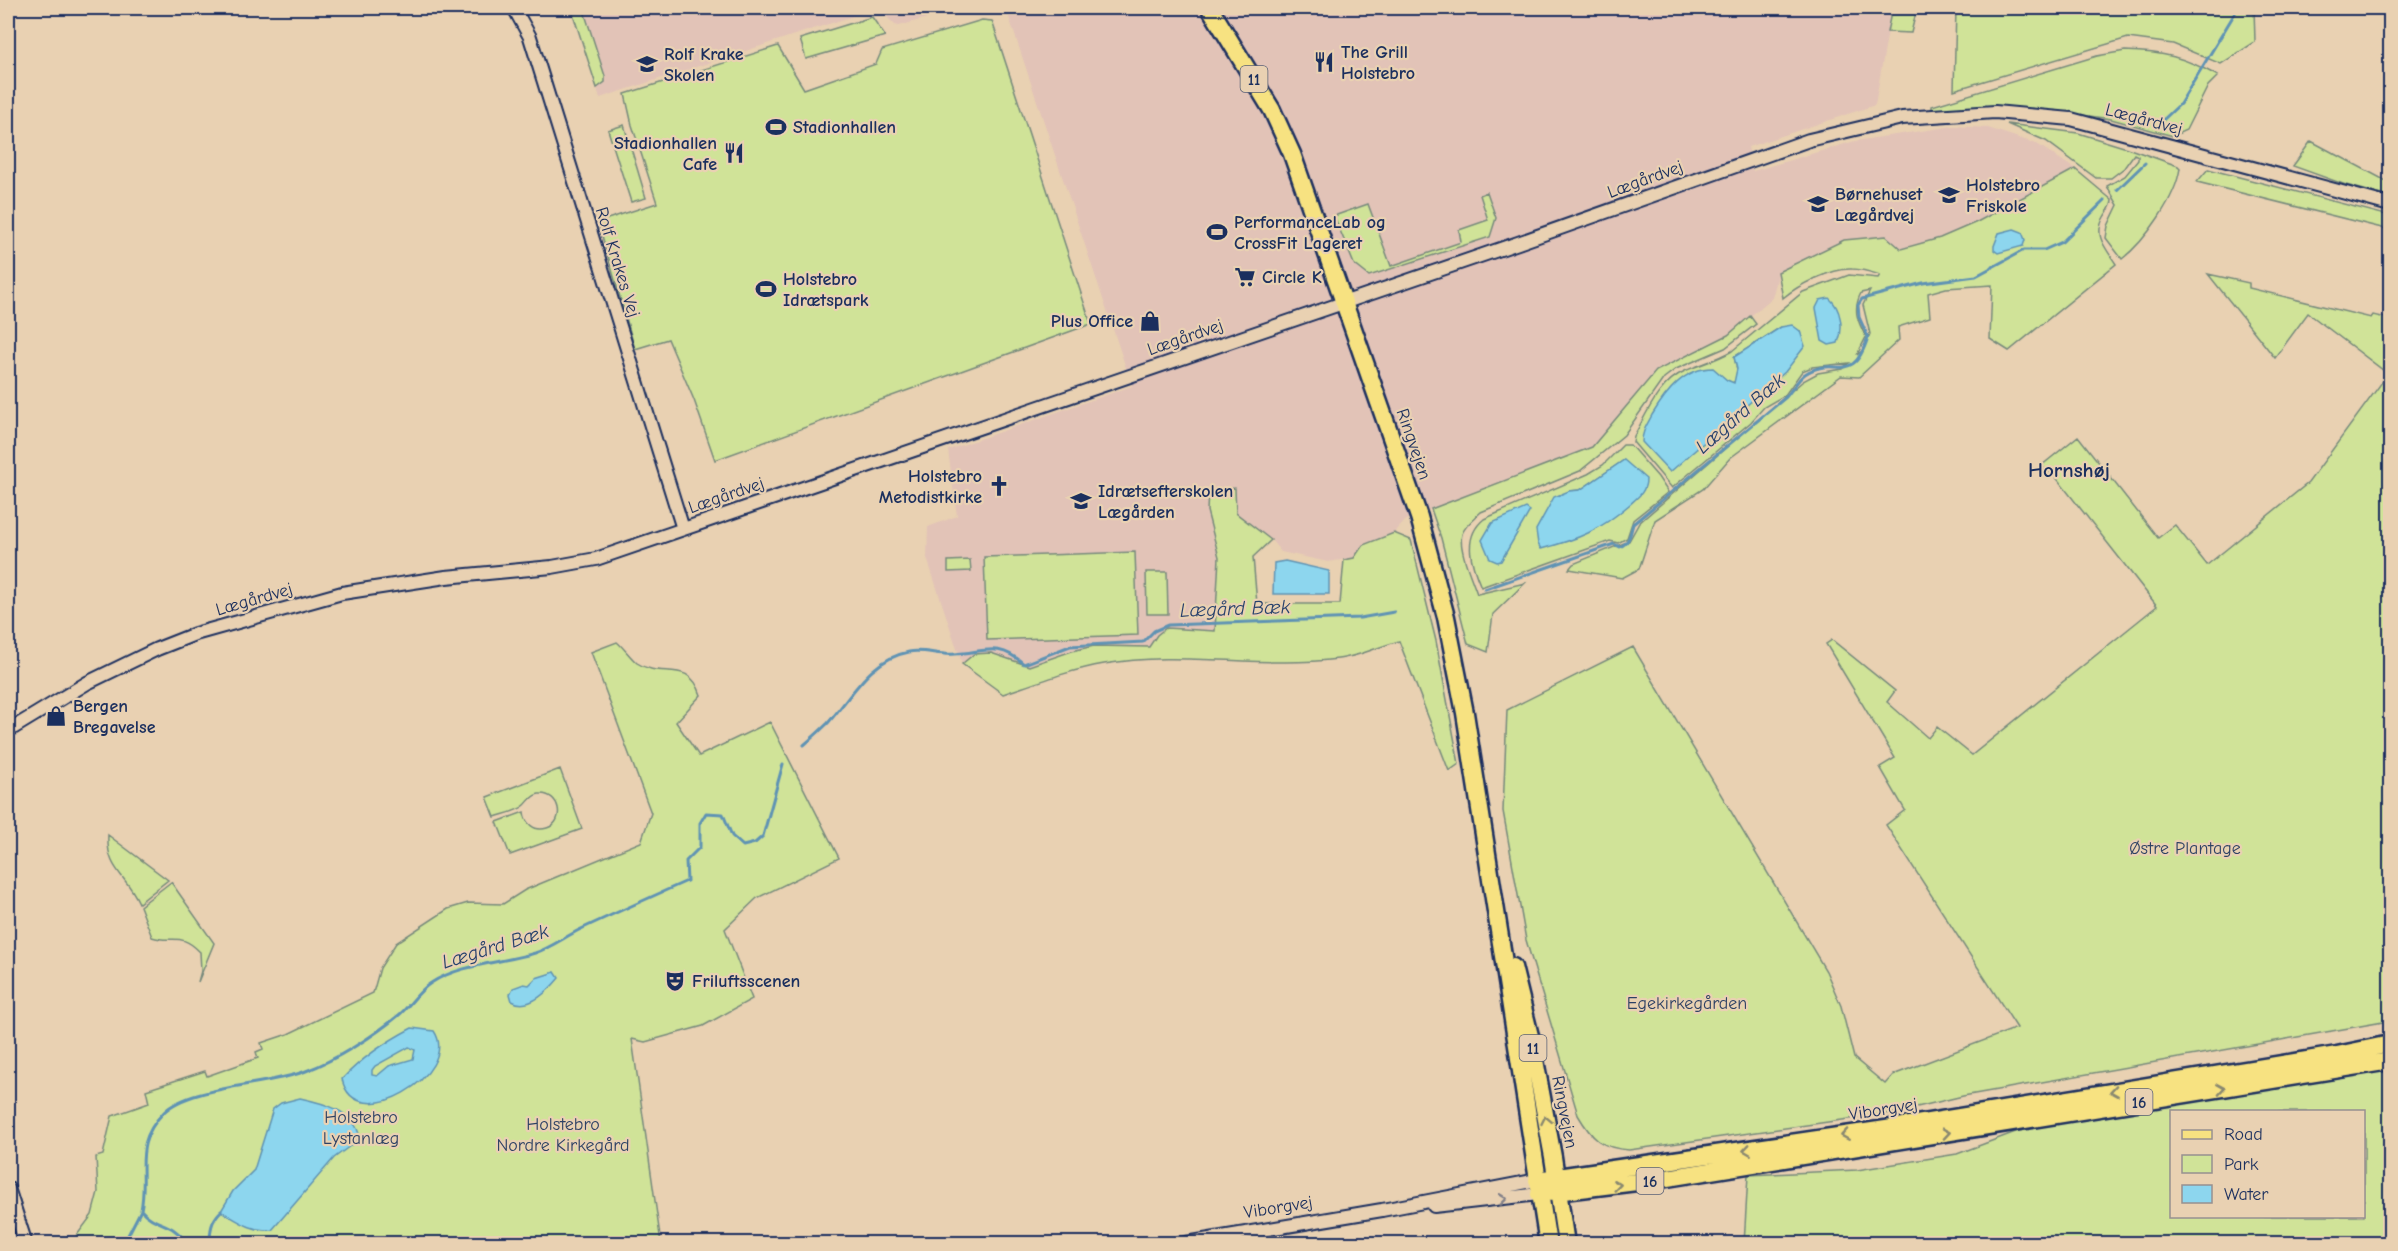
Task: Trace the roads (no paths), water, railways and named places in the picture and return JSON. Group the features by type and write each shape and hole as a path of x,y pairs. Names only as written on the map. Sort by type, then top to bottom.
{"main road":[{"name":"Ringvejen","path":"1210,8 1272,110 1286,138 1419,516 1437,580 1466,713 1548,1244"},
{"name":"Ringvejen","path":"1499,921 1515,973 1532,1044 1558,1185 1566,1244"},
{"name":"Viborgvej","path":"2338,1062 2391,1044"},
{"path":"2338,1062 2391,1049"},
{"name":"Viborgvej","path":"1538,1187 1886,1129 2338,1062 2391,1061"},
{"path":"2338,1062 2391,1066"}],"street":[{"name":"Rolf Krakes Vej","path":"514,8 530,37 683,529"},
{"name":"Lægårdvej","path":"8,731 87,683 157,649 195,634 342,593 446,577 572,564 596,559 1809,140 1902,118 1995,112 2070,119 2391,205"},
{"name":"Viborgvej","path":"1180,1244 1382,1210 1538,1187"},
{"path":"8,1188 26,1244"}],"water":[{"path":"2014,229 2022,232 2025,240 2023,246 1998,253 1994,250 1999,233"},
{"path":"1829,298 1839,313 1841,325 1838,343 1829,345 1822,341 1816,308 1820,300"},
{"path":"1792,325 1800,331 1805,346 1785,372 1670,472 1642,442 1644,431 1663,398 1685,377 1703,369 1713,368 1734,383 1737,369 1734,357 1781,327"},
{"path":"1624,460 1646,479 1645,487 1638,497 1598,528 1578,538 1541,549 1536,530 1554,497 1569,491 1580,490"},
{"path":"1526,508 1530,511 1501,561 1490,559 1482,540 1492,523"},
{"path":"1285,561 1329,571 1329,594 1273,594 1274,563"},
{"path":"555,972 559,978 538,998 525,1003 512,1001 510,994 513,988 524,984 529,985 536,978"},
{"path":"412,1028 434,1031 439,1048 433,1065 421,1080 403,1093 384,1101 366,1102 351,1096 342,1079 366,1057","holes":["409,1047 415,1050 413,1059 389,1066 377,1076 372,1075 375,1066"]},
{"path":"300,1098 327,1105 343,1113 350,1119 359,1134 354,1143 334,1158 272,1230 252,1228 221,1211 233,1191 254,1170 273,1109 281,1103"}],"waterway":[{"name":"Lægård Bæk","path":"2163,120 2180,104 2238,8"},
{"name":"Lægård Bæk","path":"2117,190 2145,163"},
{"name":"Lægård Bæk","path":"1485,589 1614,544 1620,547 1626,543 1633,524 1786,397 1805,374 1825,367 1849,366 1856,361 1868,337 1859,317 1858,305 1862,299 1923,283 1976,276 2024,250 2044,250 2062,242 2105,200"},
{"name":"Lægård Bæk","path":"804,745 828,723 873,670 883,662 909,652 949,654 999,650 1024,664 1070,646 1143,642 1154,631 1168,625 1360,618 1394,612"},
{"name":"Lægård Bæk","path":"187,1244 176,1231 153,1220 141,1210 144,1147 154,1124 164,1112 176,1103 192,1097 290,1076 318,1066 378,1031 403,1011 426,986 442,977 468,968 541,951 579,930 687,881 686,861 700,847 700,823 706,813 723,814 732,836 743,846 755,843 763,836 783,764"},
{"path":"125,1241 141,1210"},
{"name":"Lægård Bæk","path":"210,1244 212,1226 221,1211"}],"place":[{"name":"The Grill Holstebro","path":"1324,62"},
{"name":"Rolf Krake Skolen","path":"647,64"},
{"name":"Stadionhallen","path":"776,127"},
{"name":"Stadionhallen Cafe","path":"734,153"},
{"name":"Holstebro Friskole","path":"1949,195"},
{"name":"Børnehuset Lægårdvej","path":"1818,204"},
{"name":"PerformanceLab og CrossFit Lageret","path":"1217,232"},
{"name":"Circle K","path":"1245,277"},
{"name":"Holstebro Idrætspark","path":"766,289"},
{"name":"Plus Office","path":"1150,321"},
{"name":"Holstebro Metodistkirke","path":"999,486"},
{"name":"Idrætsefterskolen Lægården","path":"1081,501"},
{"name":"Bergen Bregavelse","path":"56,716"},
{"name":"Friluftsscenen","path":"675,981"}],"district":[{"name":"Hornshøj","path":"2069,470"}],"park label":[{"name":"Østre Plantage","path":"2185,848"},
{"name":"Egekirkegården","path":"1687,1003"},
{"name":"Holstebro Lystanlæg","path":"361,1127"},
{"name":"Holstebro Nordre Kirkegård","path":"563,1134"}]}
